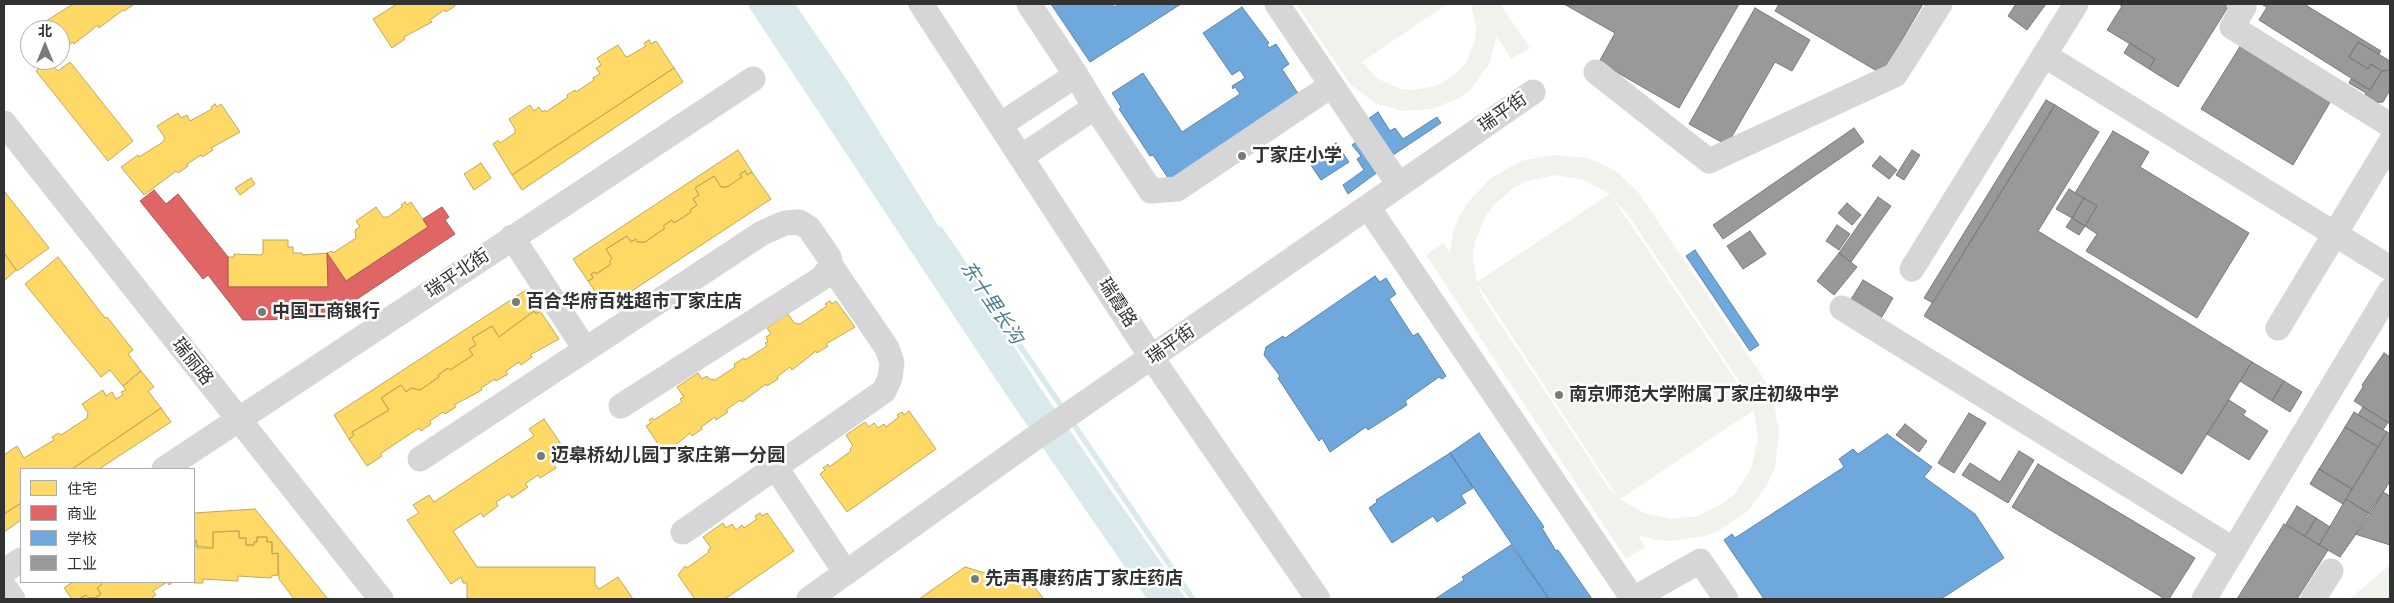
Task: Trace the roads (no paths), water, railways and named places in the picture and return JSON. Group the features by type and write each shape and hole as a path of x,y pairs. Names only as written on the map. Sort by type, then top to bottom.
{"street":[{"name":"瑞霞路","path":"921,4 1152,358 1318,599"},
{"path":"1029,4 1151,191 1177,189 1332,86"},
{"path":"1277,4 1399,185"},
{"path":"1596,72 1709,161 1896,75 1940,4"},
{"path":"1912,269 2076,4"},
{"path":"2239,4 2244,7 2232,27 2390,125"},
{"path":"2044,55 2390,268"},
{"path":"1000,125 1076,75"},
{"name":"瑞平北街","path":"166,468 753,79"},
{"name":"瑞平街","path":"810,599 1029,442 1533,92"},
{"path":"1021,157 1095,107"},
{"name":"瑞丽路","path":"4,124 382,599"},
{"path":"2278,328 2390,143"},
{"path":"1368,207 1633,599 1700,561 1726,599"},
{"path":"420,459 762,233 785,223 799,222 809,228 819,241 831,266 887,348 892,364 890,378 884,391 683,532"},
{"path":"512,237 585,349"},
{"path":"621,406 822,278 831,266"},
{"path":"2204,599 2390,291"},
{"path":"1842,308 2234,550"},
{"path":"776,468 846,573"},
{"path":"4,571 20,561"},
{"path":"2313,599 2331,571"},
{"path":"4,586 13,599"}],"waterway":[{"name":"东十里长沟","path":"940,229 1064,410"},
{"name":"东十里长沟","path":"1070,419 1193,599"}],"place":[{"name":"丁家庄小学","path":"1242,156"},
{"name":"百合华府百姓超市丁家庄店","path":"516,302"},
{"name":"中国工商银行","path":"262,312"},
{"name":"南京师范大学附属丁家庄初级中学","path":"1559,395"},
{"name":"迈皋桥幼儿园丁家庄第一分园","path":"541,456"},
{"name":"先声再康药店丁家庄药店","path":"975,579"}]}
